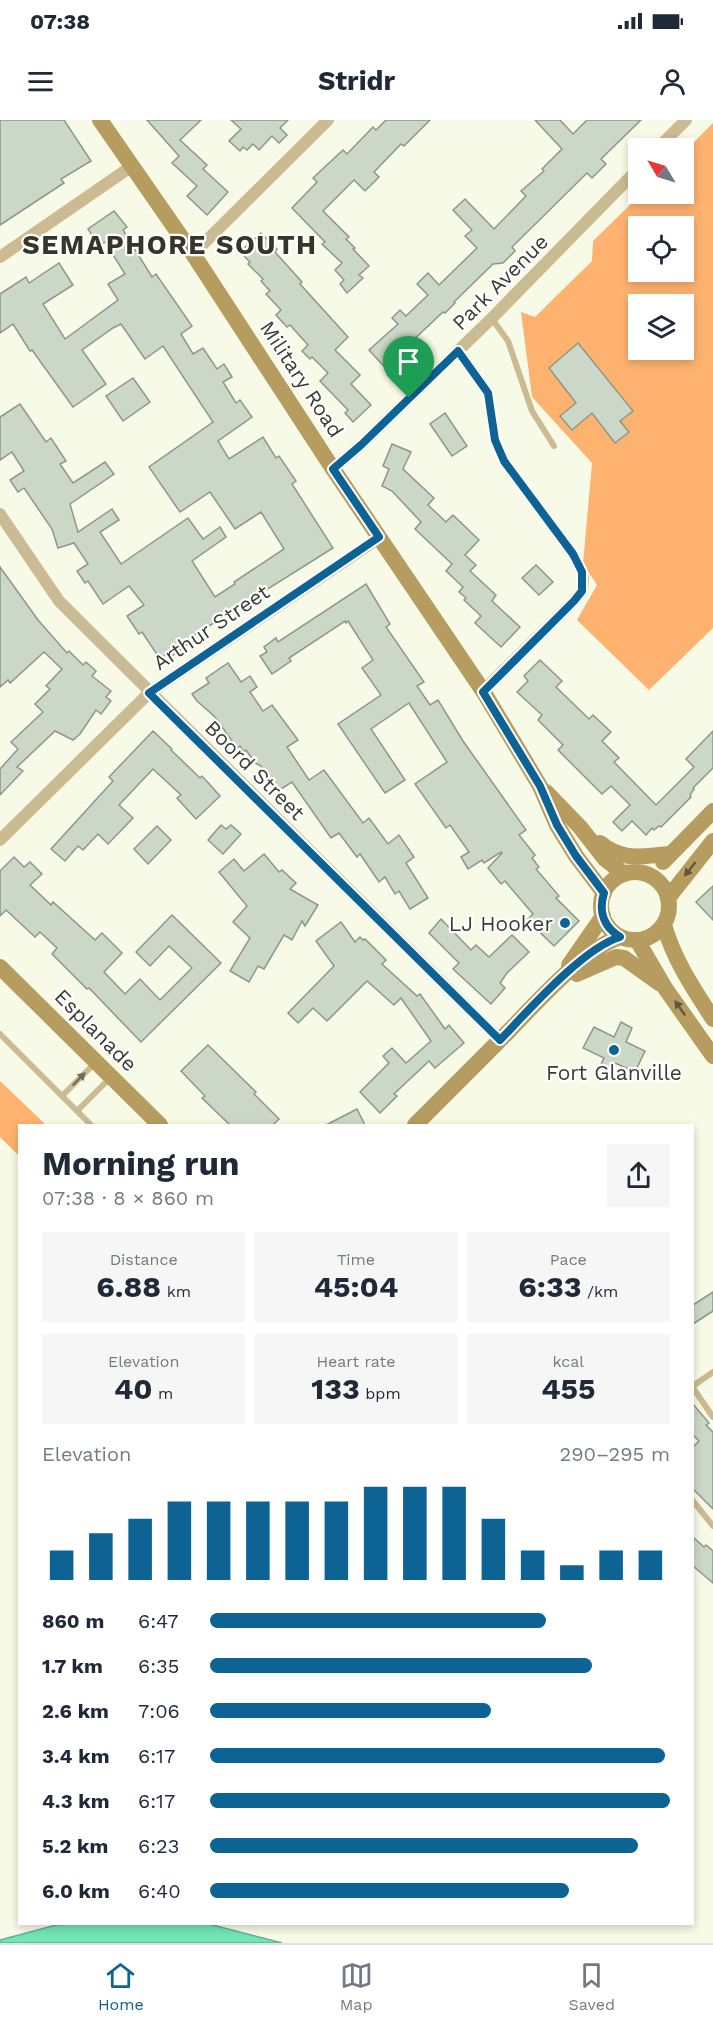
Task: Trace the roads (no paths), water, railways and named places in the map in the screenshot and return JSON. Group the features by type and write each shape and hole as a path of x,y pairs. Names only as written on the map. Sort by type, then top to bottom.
{"main road":[{"name":"Military Road","path":"100,120 193,254 333,469 483,692 540,786 557,825 576,856 604,893"},
{"name":"Military Road","path":"540,786 580,827 605,859 624,874"},
{"path":"650,875 713,811"},
{"path":"580,827 608,850 628,857 670,854"},
{"path":"668,898 713,841"},
{"path":"415,1124 559,980 596,949 611,940 629,938 654,934 664,925 669,911 668,898 657,879 642,872 624,874 614,880 604,893 601,908 606,924 629,938 713,1056"},
{"path":"559,980 603,916"},
{"path":"664,925 671,950 713,1019"},
{"path":"559,980 616,957 624,958 665,988"},
{"name":"Esplanade","path":"0,967 159,1124"}],"street":[{"path":"193,254 328,120"},
{"path":"668,138 686,120"},
{"path":"0,257 132,166"},
{"name":"Park Avenue","path":"333,469 361,445 492,318 628,179"},
{"name":"Boord Street","path":"0,514 59,601 500,1040"},
{"name":"Arthur Street","path":"0,840 149,693 379,537"},
{"path":"483,692 574,601 582,591 583,578"}],"lane":[{"path":"492,318 508,341 532,411 554,446"},
{"path":"458,351 488,393 495,440 504,461 573,554 583,578"},
{"path":"0,1034 91,1124"},
{"path":"62,1096 96,1062"},
{"path":"77,1110 111,1077"},
{"path":"694,1386 713,1372"},
{"path":"694,1388 713,1417"},
{"path":"694,1502 713,1526"}],"place":[{"name":"LJ Hooker","path":"565,923"},
{"name":"Fort Glanville","path":"614,1050"}],"district":[{"name":"SEMAPHORE SOUTH","path":"170,245"}]}
